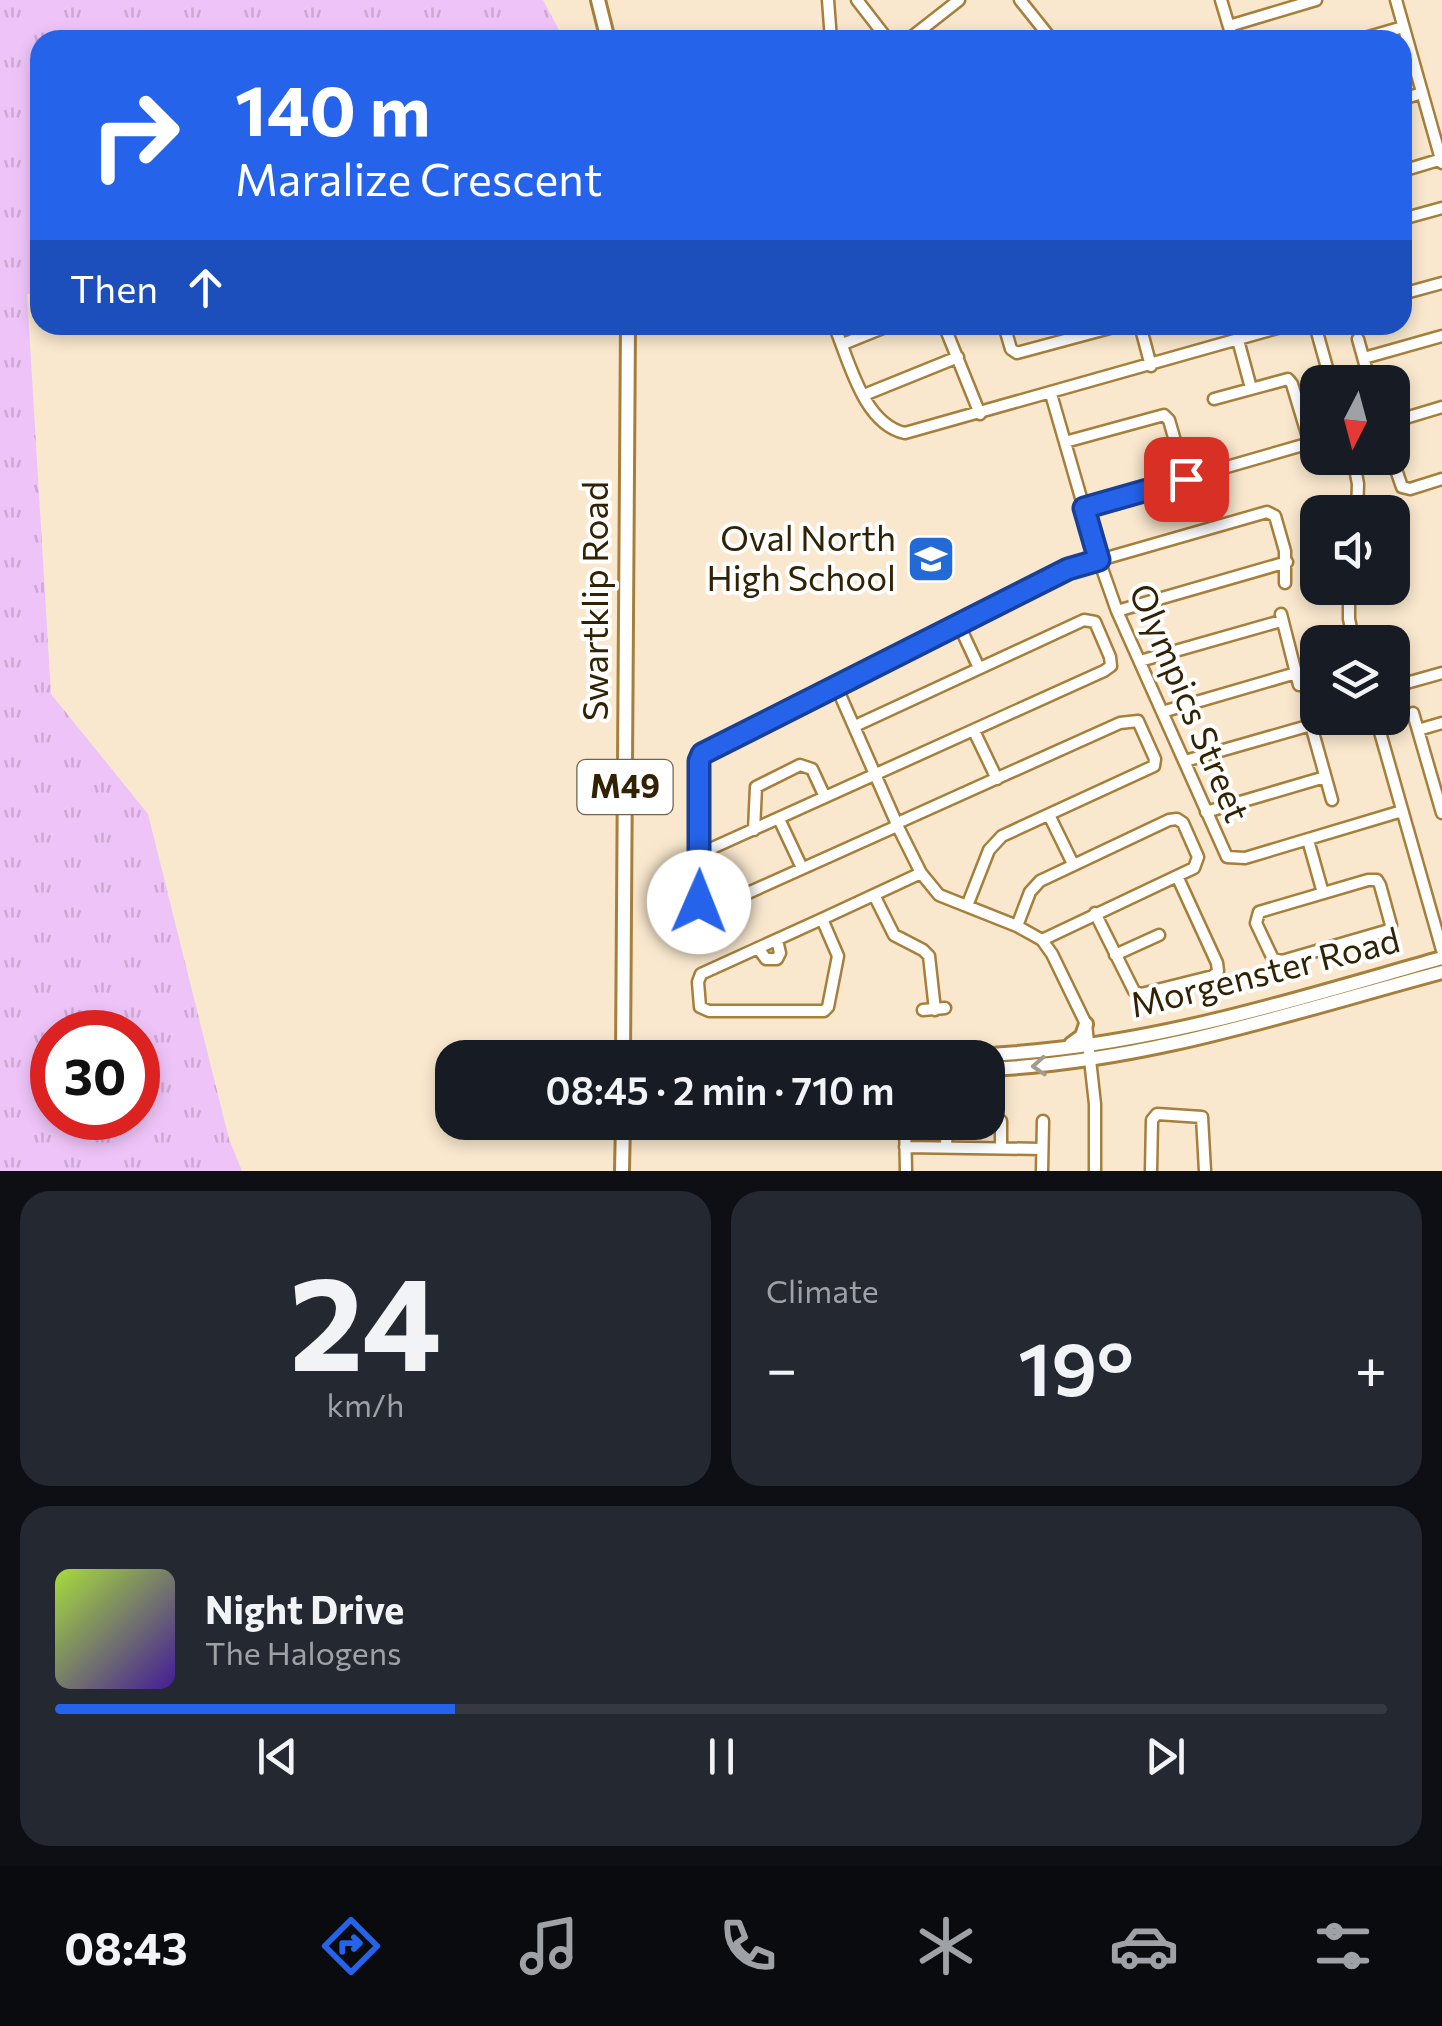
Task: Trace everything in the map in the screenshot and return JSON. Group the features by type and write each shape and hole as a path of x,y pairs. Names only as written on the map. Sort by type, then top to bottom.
{"main road":[{"path":"598,0 606,30"},
{"name":"Swartklip Road","path":"623,1040 628,335"},
{"name":"Morgenster Road","path":"1005,1052 1090,1044 1211,1024 1442,958"},
{"name":"Morgenster Road","path":"1005,1068 1091,1061 1206,1038 1442,972"},
{"path":"1044,1050 1076,1041 1086,1024"},
{"path":"622,1171 623,1140"}],"street":[{"path":"828,0 830,30"},
{"path":"857,0 880,30"},
{"path":"921,30 959,0"},
{"path":"1020,0 1044,30"},
{"path":"1221,0 1230,30"},
{"path":"1229,26 1316,0"},
{"path":"1396,0 1404,30"},
{"path":"1393,30 1403,27"},
{"path":"1412,59 1442,161 1412,168"},
{"path":"1412,96 1422,94"},
{"path":"1412,216 1442,208"},
{"path":"1412,291 1442,283"},
{"path":"838,335 878,418 894,430 911,433 1255,335"},
{"path":"842,344 865,335"},
{"path":"948,335 980,414"},
{"path":"1007,335 1016,354 1085,335"},
{"path":"1143,335 1151,366"},
{"path":"1318,335 1326,365"},
{"path":"1364,358 1442,336"},
{"path":"1358,339 1366,365"},
{"path":"1238,340 1251,388"},
{"path":"864,395 958,357"},
{"path":"1214,399 1281,378 1290,380 1300,412"},
{"name":"Olympics Street","path":"1051,394 1117,611 1224,852 1232,860 1402,810"},
{"path":"1410,417 1442,408"},
{"path":"1066,442 1164,415 1169,420 1186,479"},
{"path":"1084,508 1300,446"},
{"path":"1398,475 1402,487 1410,488 1442,479"},
{"path":"967,906 994,844 1154,766 1155,759 1138,721 1127,720 707,910 699,902 702,754 1068,569 1268,512 1275,516 1287,562 1284,583"},
{"path":"1117,611 1287,562"},
{"path":"1140,661 1281,618 1297,679 1162,712"},
{"path":"700,854 1104,671 1111,662 1096,624 1088,619 855,726"},
{"path":"959,625 979,668"},
{"path":"1410,682 1442,673"},
{"path":"837,688 921,874 939,895 1042,940 1078,1002 1090,1044 1095,1171"},
{"path":"1414,712 1442,812"},
{"path":"1184,761 1310,722 1332,800"},
{"path":"1418,730 1442,723"},
{"path":"974,731 996,779"},
{"path":"1381,735 1442,950"},
{"path":"754,830 756,787 800,765 812,769 825,798"},
{"path":"1206,812 1326,777"},
{"path":"1048,816 1073,864"},
{"path":"779,819 802,868"},
{"path":"1017,926 1036,884 1177,819 1184,824 1198,859 1194,868 1042,940"},
{"path":"1308,840 1324,893"},
{"path":"822,919 838,956 824,1011 700,1007 698,982 702,974 874,895 921,874"},
{"path":"1095,914 1130,988 1137,993 1215,974 1217,962 1177,876"},
{"path":"1377,880 1391,928 1282,961 1274,960 1256,923 1257,914 1324,893 1377,880"},
{"path":"874,895 894,935 929,956 934,1010"},
{"path":"1115,955 1159,935"},
{"path":"758,948 766,959 777,958 780,953 776,940"},
{"path":"1151,1171 1152,1120 1156,1114 1164,1114 1202,1117 1206,1171"},
{"path":"1042,1120 1042,1171"},
{"path":"905,1140 906,1171"},
{"path":"946,1140 946,1147"},
{"path":"1001,1140 1001,1148"},
{"path":"905,1147 1042,1149"}],"green space":[{"path":"0,0 543,0 559,30 30,30 27,294 51,694 148,814 229,1139 242,1171 0,1171"}],"place":[{"name":"Oval North High School","path":"931,559"}],"route":[{"path":"699,902 702,754 1068,569 1099,560 1084,508 1186,479"}]}
